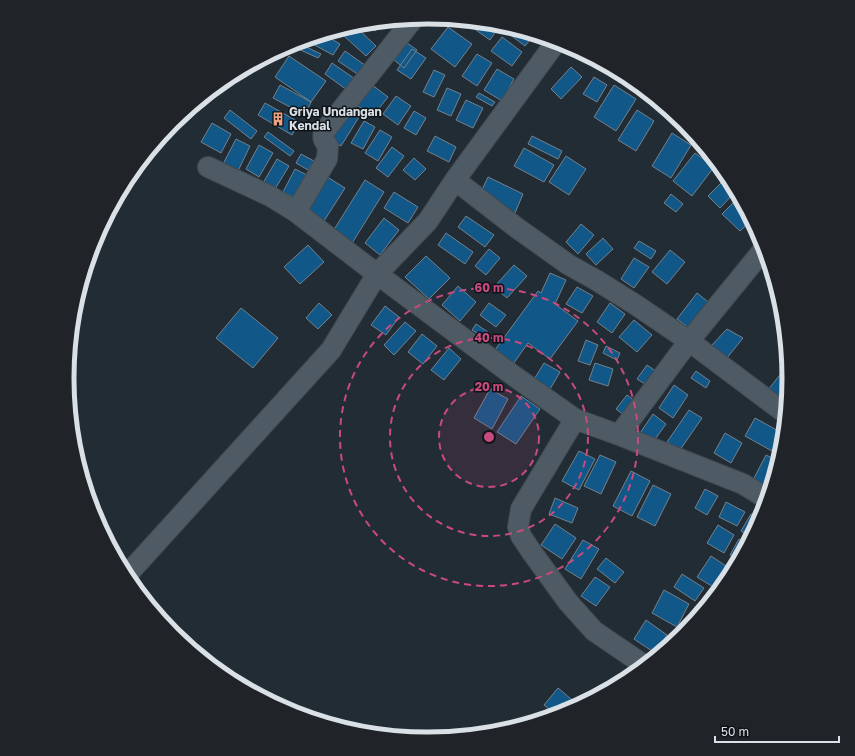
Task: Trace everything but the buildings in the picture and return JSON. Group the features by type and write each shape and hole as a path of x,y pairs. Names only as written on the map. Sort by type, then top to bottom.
{"street":[{"path":"296,212 327,159 328,146 324,140 324,132 409,25"},
{"path":"131,571 331,350 377,274 428,221 455,180 552,47"},
{"path":"208,167 270,196 296,212 377,274 575,419 743,484 762,495"},
{"path":"455,180 517,228 569,265 636,305 689,341 780,409"},
{"path":"619,435 689,341 759,255"},
{"path":"575,419 521,508 518,527 521,536 568,602 594,631 639,662"}],"place":[{"name":"Griya Undangan Kendal","path":"278,119"}]}
